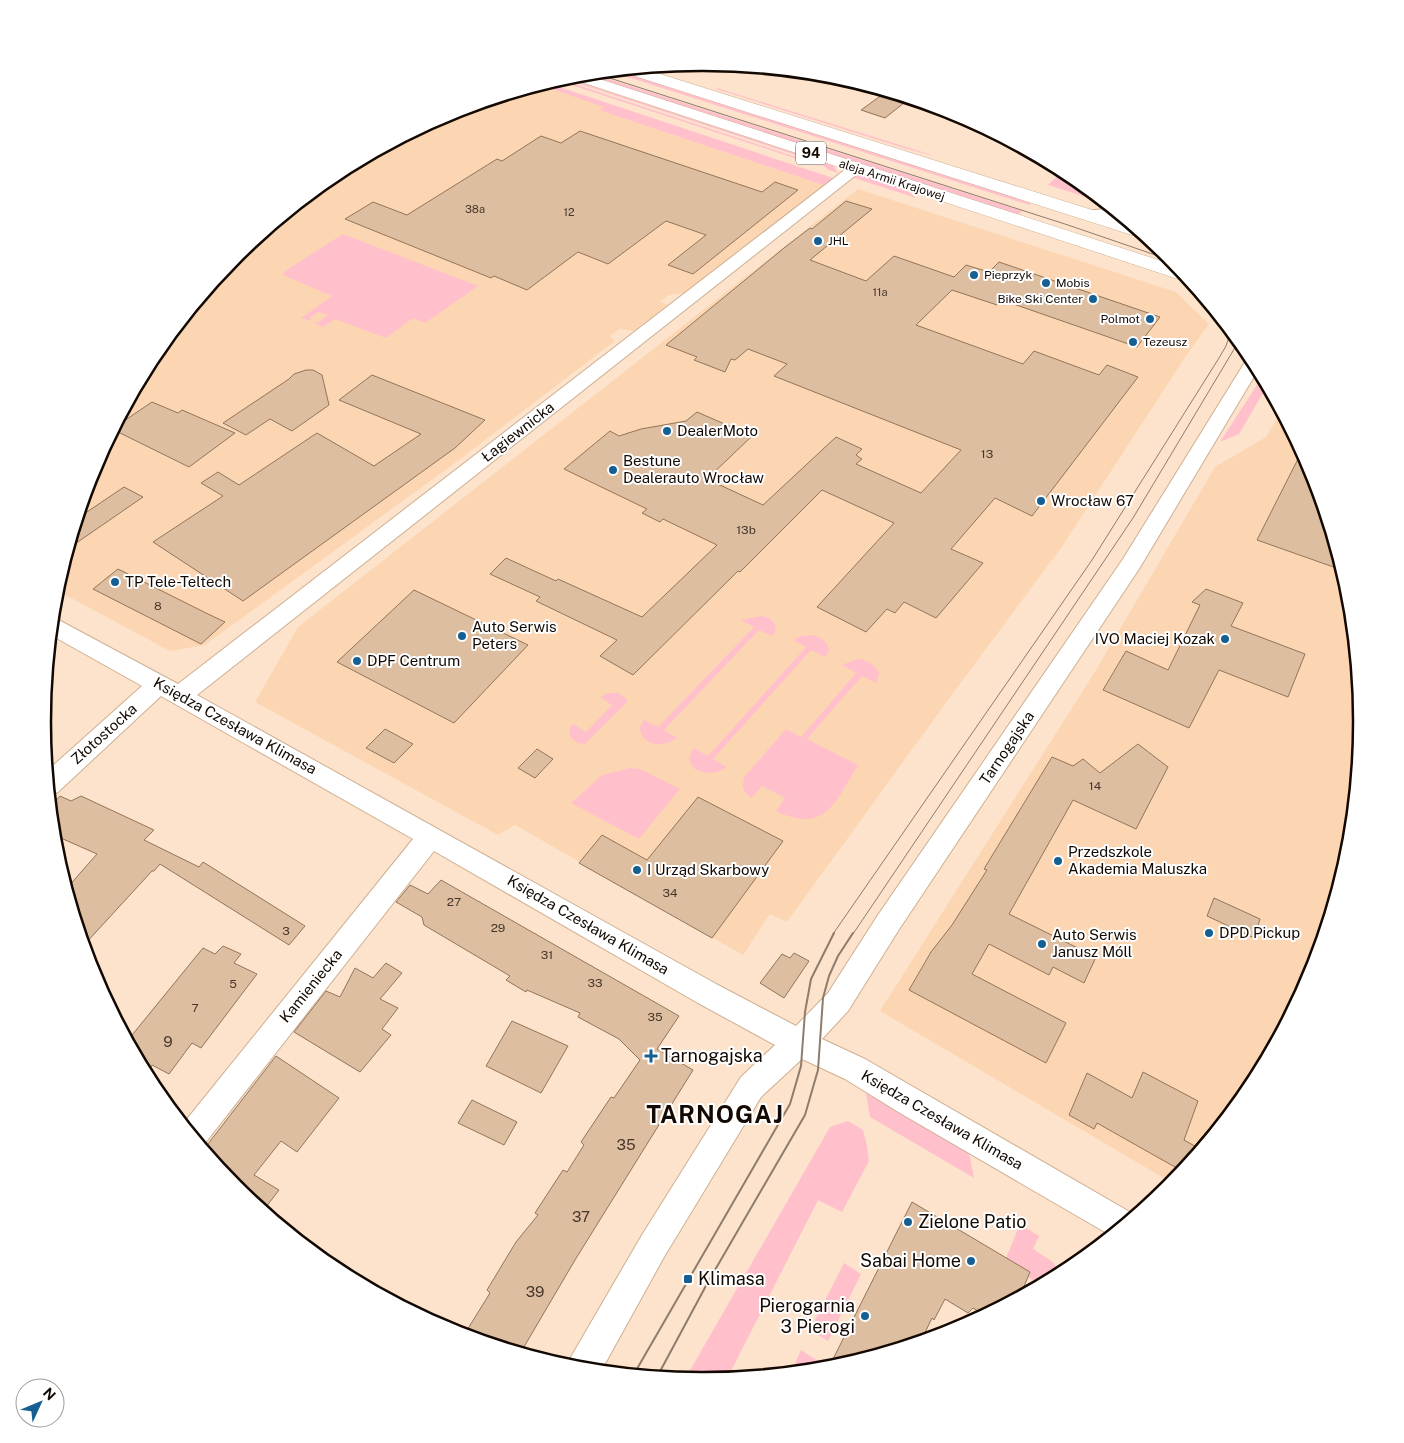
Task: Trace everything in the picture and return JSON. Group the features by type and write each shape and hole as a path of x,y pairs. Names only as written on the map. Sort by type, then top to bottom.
{"main road":[{"name":"aleja Armii Krajowej","path":"642,74 1124,226"},
{"name":"aleja Armii Krajowej","path":"589,81 1171,271"}],"street":[{"name":"Łagiewnicka","path":"170,690 577,385 856,168"},
{"path":"1087,215 1108,213"},
{"name":"Tarnogajska","path":"587,1362 653,1246 751,1087 838,1002 888,923 1131,564 1249,370"},
{"name":"Księdza Czesława Klimasa","path":"58,629 431,836 708,994 855,1069 1118,1222"},
{"name":"Złotostocka","path":"55,781 170,690"},
{"name":"Kamieniecka","path":"197,1131 431,836"}],"shaded area":[{"path":"623,75 632,75 1032,202 1029,205"},
{"path":"605,78 1022,211 1018,215 598,79"},
{"path":"580,82 833,165 838,173 829,170 820,163 576,83"},
{"path":"569,84 573,84 822,167"},
{"path":"559,87 836,179 826,186 599,110 604,107 551,89"},
{"path":"717,88 935,156 907,149"},
{"path":"551,89 605,107 600,110 826,186 684,293 669,295 660,302 668,305 634,331 619,329 610,336 615,341 459,460 205,645 170,651 64,594 73,553 86,512 118,434 138,396 186,325 242,261 273,232 340,180 414,138 453,120 493,105"},
{"path":"857,176 888,183 916,198 851,177"},
{"path":"1057,176 1085,196 1083,196 1048,185"},
{"path":"858,189 1176,292 1209,324 1184,359 1061,548 787,922 770,914 743,955 515,825 498,835 255,702 298,627"},
{"path":"343,234 478,286 425,323 413,318 386,338 335,319 323,327 314,323 319,322 328,315 318,312 309,318 311,321 301,318 332,296 283,275 285,271"},
{"path":"1258,383 1263,392 1239,434 1220,442"},
{"path":"1277,418 1303,472 1331,553 1347,637 1351,679 1353,722 1347,806 1331,890 1303,971 1286,1009 1266,1047 1243,1083 1218,1118 1165,1179 880,1011 1096,670 1215,467 1266,437"},
{"path":"762,616 772,620 776,629 775,633 772,636 759,630 664,730 677,738 660,744 654,744 644,739 640,727 644,720 658,727 754,627 741,620"},
{"path":"812,635 824,640 829,651 825,657 811,650 713,759 727,767 720,771 705,773 693,767 690,762 690,756 694,748 708,756 806,647 793,640 801,636"},
{"path":"857,659 867,661 875,667 879,673 876,683 862,676 807,739 858,765 835,802 818,817 807,819 793,817 776,811 785,798 762,786 751,798 744,788 745,776 786,729 801,737 856,673 842,665"},
{"path":"608,693 619,693 628,701 585,744 577,743 570,736 570,728 573,724 586,732 612,705 600,697"},
{"path":"630,768 640,769 680,789 639,839 571,803 602,775"},
{"path":"866,1093 965,1149 970,1157 974,1178 870,1117"},
{"path":"848,1121 863,1130 867,1146 869,1161 842,1212 818,1200 731,1371 689,1372 830,1127"},
{"path":"1020,1224 1039,1236 1033,1249 1053,1262 1056,1268 1034,1281 1028,1277 1030,1272 1006,1258"},
{"path":"844,1263 861,1274 828,1341 810,1330"},
{"path":"801,1350 818,1361 817,1362 794,1366"}],"building":[{"path":"880,96 904,103 885,118 861,110"},
{"path":"580,131 762,192 775,182 798,190 693,274 668,265 706,235 666,221 608,264 578,252 527,290 494,276 491,278 345,219 373,202 407,215 497,159 502,161 541,136 561,143"},
{"path":"846,201 872,209 810,260 866,281 894,256 954,277 966,265 989,272 999,262 1160,317 1137,347 1002,300 997,305 952,290 916,325 1023,364 1034,351 1099,375 1107,365 1138,377 1032,516 995,498 951,549 983,563 936,618 904,602 895,613 887,609 866,632 817,607 894,523 822,490 633,675 600,656 617,640 536,601 540,597 490,574 506,558 642,617 717,545 663,519 660,522 642,513 647,509 564,469 610,431 619,436 641,429 686,421 697,412 752,436 707,479 763,505 836,437 862,449 856,455 862,459 856,464 921,493 961,450 774,376 787,364 748,349 735,360 731,359 725,372 694,360 697,357 666,345 784,248 810,228 812,229"},
{"path":"313,370 322,375 329,405 292,431 270,419 246,435 223,423 294,374"},
{"path":"372,375 485,420 455,448 243,601 153,542 223,496 201,483 218,472 239,485 317,433 374,466 421,434 339,400"},
{"path":"152,402 178,413 182,410 235,433 189,467 119,432 125,420"},
{"path":"1298,460 1318,512 1334,567 1257,540"},
{"path":"124,487 143,497 76,543 86,513"},
{"path":"118,569 225,622 201,644 93,589"},
{"path":"1206,589 1243,603 1231,626 1305,654 1288,697 1219,670 1189,728 1103,690 1126,651 1168,670 1200,605 1192,602"},
{"path":"414,590 528,645 454,723 337,662"},
{"path":"385,729 413,744 394,763 366,748"},
{"path":"1138,744 1168,767 1136,829 1073,800 1009,914 1096,957 1084,983 1053,967 1049,975 989,944 972,974 1066,1023 1046,1063 909,990 931,952 952,925 987,870 984,869 1052,757 1073,766 1083,759 1100,773"},
{"path":"537,749 553,759 535,778 518,768"},
{"path":"60,796 71,801 81,796 154,830 144,840 199,867 203,862 305,926 289,945 160,864 89,939 71,883 97,854 62,839 56,800"},
{"path":"698,797 783,841 712,938 579,863 602,835 647,860"},
{"path":"441,880 679,1016 657,1049 693,1070 575,1260 524,1347 468,1329 490,1293 487,1290 516,1242 538,1215 535,1213 563,1170 567,1172 584,1145 581,1142 611,1097 614,1098 640,1060 619,1039 578,1017 580,1013 527,990 526,992 506,980 510,976 424,925 422,917 396,902 410,885 428,894"},
{"path":"1214,898 1260,919 1254,938 1207,916"},
{"path":"223,946 241,954 234,963 257,974 201,1048 192,1043 169,1074 152,1065 151,1067 132,1035 203,948 215,954"},
{"path":"794,953 809,961 784,998 760,983 782,954 790,958"},
{"path":"386,963 402,973 380,999 398,1008 382,1029 391,1035 360,1072 294,1032 326,991 340,997 355,968 373,978"},
{"path":"512,1021 568,1046 541,1093 486,1066"},
{"path":"276,1056 339,1098 297,1152 281,1141 254,1175 279,1190 267,1206 242,1182 208,1144"},
{"path":"1143,1072 1198,1101 1184,1140 1195,1146 1176,1167 1097,1123 1094,1129 1069,1115 1087,1073 1132,1098"},
{"path":"472,1100 517,1122 504,1145 458,1123"},
{"path":"912,1202 1030,1272 1024,1287 977,1311 973,1308 968,1313 945,1299 925,1333 833,1359"}],"tram line":[{"path":"608,77 1068,225 1156,255"},
{"path":"833,934 1092,560 1219,358 1228,339"},
{"path":"853,934 1133,518 1235,348"},
{"path":"637,1369 790,1104 801,1066 805,1012 811,979 834,933"},
{"path":"660,1371 708,1282 805,1115 818,1070 823,998 829,976 838,956 853,933"}],"place":[{"name":"JHL","path":"818,241"},
{"name":"Pieprzyk","path":"974,275"},
{"name":"Mobis","path":"1046,283"},
{"name":"Bike Ski Center","path":"1093,299"},
{"name":"Polmot","path":"1150,319"},
{"name":"Tezeusz","path":"1133,342"},
{"name":"DealerMoto","path":"667,431"},
{"name":"Bestune Dealerauto Wrocław","path":"613,470"},
{"name":"Wrocław 67","path":"1041,501"},
{"name":"TP Tele-Teltech","path":"115,582"},
{"name":"Auto Serwis Peters","path":"462,636"},
{"name":"IVO Maciej Kozak","path":"1225,639"},
{"name":"DPF Centrum","path":"357,661"},
{"name":"Przedszkole Akademia Maluszka","path":"1058,861"},
{"name":"I Urząd Skarbowy","path":"637,870"},
{"name":"DPD Pickup","path":"1209,933"},
{"name":"Auto Serwis Janusz Móll","path":"1042,944"},
{"name":"Tarnogajska","path":"651,1056"},
{"name":"Zielone Patio","path":"908,1222"},
{"name":"Sabai Home","path":"971,1261"},
{"name":"Klimasa","path":"688,1279"},
{"name":"Pierogarnia 3 Pierogi","path":"865,1316"}],"district":[{"name":"TARNOGAJ","path":"715,1115"}]}
